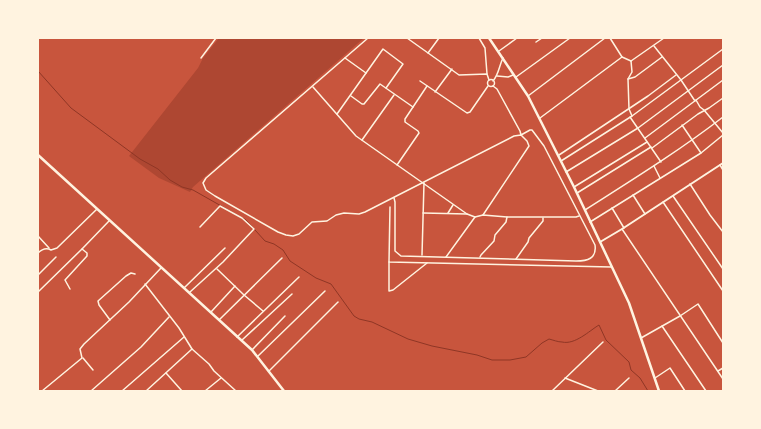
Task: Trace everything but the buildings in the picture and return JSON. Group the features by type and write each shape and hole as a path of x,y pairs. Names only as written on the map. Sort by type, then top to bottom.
{"main road":[{"path":"489,38 528,96 577,193 630,304 659,391"},
{"path":"38,155 252,350 284,391"}],"street":[{"path":"201,58 216,38"},
{"path":"368,38 206,178 204,183 205,188 215,196 278,232 293,236 299,234 312,222 327,221 336,215 344,213 359,214 424,183 514,136 521,135 532,130 544,146 595,245 595,252 587,261 401,256 395,251 394,198"},
{"path":"408,38 459,75 487,74"},
{"path":"428,53 439,38"},
{"path":"420,81 467,113 470,112 488,86 487,82 489,80 487,74 485,48 479,38"},
{"path":"498,51 517,38"},
{"path":"536,42 542,38"},
{"path":"498,76 515,76 570,38"},
{"path":"528,96 605,38"},
{"path":"610,38 622,57 631,61"},
{"path":"631,61 664,38"},
{"path":"590,222 701,153 723,134 687,91 681,80 654,46"},
{"path":"337,114 383,49 403,64 386,88"},
{"path":"561,161 631,117 723,49"},
{"path":"540,118 622,57"},
{"path":"628,79 635,77 662,57"},
{"path":"345,58 366,73"},
{"path":"493,86 493,81 498,76 499,66 503,58"},
{"path":"631,61 632,72 628,79 629,109 631,117 661,162"},
{"path":"566,172 638,128 723,65"},
{"path":"435,92 452,69"},
{"path":"558,156 648,96 676,75"},
{"path":"489,80 493,81"},
{"path":"645,138 723,80"},
{"path":"350,96 363,104 379,84 413,107"},
{"path":"313,86 356,136 467,214 475,217 483,215 507,217 579,216"},
{"path":"397,165 420,133 405,121 405,119 428,86"},
{"path":"483,215 529,146 527,141 521,135 497,89 493,86 488,86"},
{"path":"362,140 395,94"},
{"path":"648,96 652,102"},
{"path":"577,193 651,147 723,98"},
{"path":"585,210 661,162 723,117"},
{"path":"682,125 701,153"},
{"path":"589,135 592,142"},
{"path":"574,187 647,142"},
{"path":"600,242 623,229 723,163"},
{"path":"720,165 723,170"},
{"path":"654,166 660,178"},
{"path":"422,256 424,183"},
{"path":"690,184 723,232"},
{"path":"633,194 645,214"},
{"path":"673,196 723,269"},
{"path":"663,202 723,291"},
{"path":"448,213 454,205"},
{"path":"189,293 217,268 254,229 242,218 220,206 200,227"},
{"path":"390,207 389,290 393,290 427,263"},
{"path":"612,208 623,229 723,379"},
{"path":"38,253 43,249 49,248 51,250 57,248 97,209"},
{"path":"423,213 467,214"},
{"path":"446,257 475,217"},
{"path":"480,257 494,241 495,235 506,222 507,217"},
{"path":"516,259 528,242 529,238 543,221 543,217"},
{"path":"38,292 109,221"},
{"path":"38,236 49,248"},
{"path":"184,288 225,248"},
{"path":"70,289 65,280 87,256 87,253 82,249"},
{"path":"38,275 56,257"},
{"path":"219,320 282,258"},
{"path":"389,262 612,267"},
{"path":"93,370 82,358 80,349 162,268"},
{"path":"217,268 262,311"},
{"path":"110,320 99,305 98,301 126,276 131,273 135,274"},
{"path":"237,337 262,311 299,278"},
{"path":"145,284 170,316 192,349 236,391"},
{"path":"211,312 235,286"},
{"path":"257,357 325,291"},
{"path":"242,341 292,294"},
{"path":"269,371 338,302"},
{"path":"641,338 698,304 723,343"},
{"path":"91,391 141,347 170,316"},
{"path":"252,350 285,316"},
{"path":"662,326 706,391"},
{"path":"122,391 184,336"},
{"path":"552,391 603,342"},
{"path":"146,391 192,349"},
{"path":"42,391 82,358"},
{"path":"655,378 670,368 685,391"},
{"path":"718,372 723,368"},
{"path":"166,373 182,391"},
{"path":"205,391 221,378"},
{"path":"565,378 598,391"},
{"path":"615,391 629,378"}],"shaded area":[{"path":"219,38 364,38 193,187 190,192 159,178 129,156 198,68 203,58"}],"waterway":[{"path":"38,71 71,108 140,159 158,169 170,180 182,187 193,190 246,220 265,241 274,244 283,250 290,261 316,278 331,284 354,316 359,319 372,322 408,339 432,346 477,355 492,360 510,360 526,357 549,339 560,342 577,340 599,325 606,340 629,362 631,370 640,378 648,391"}]}
